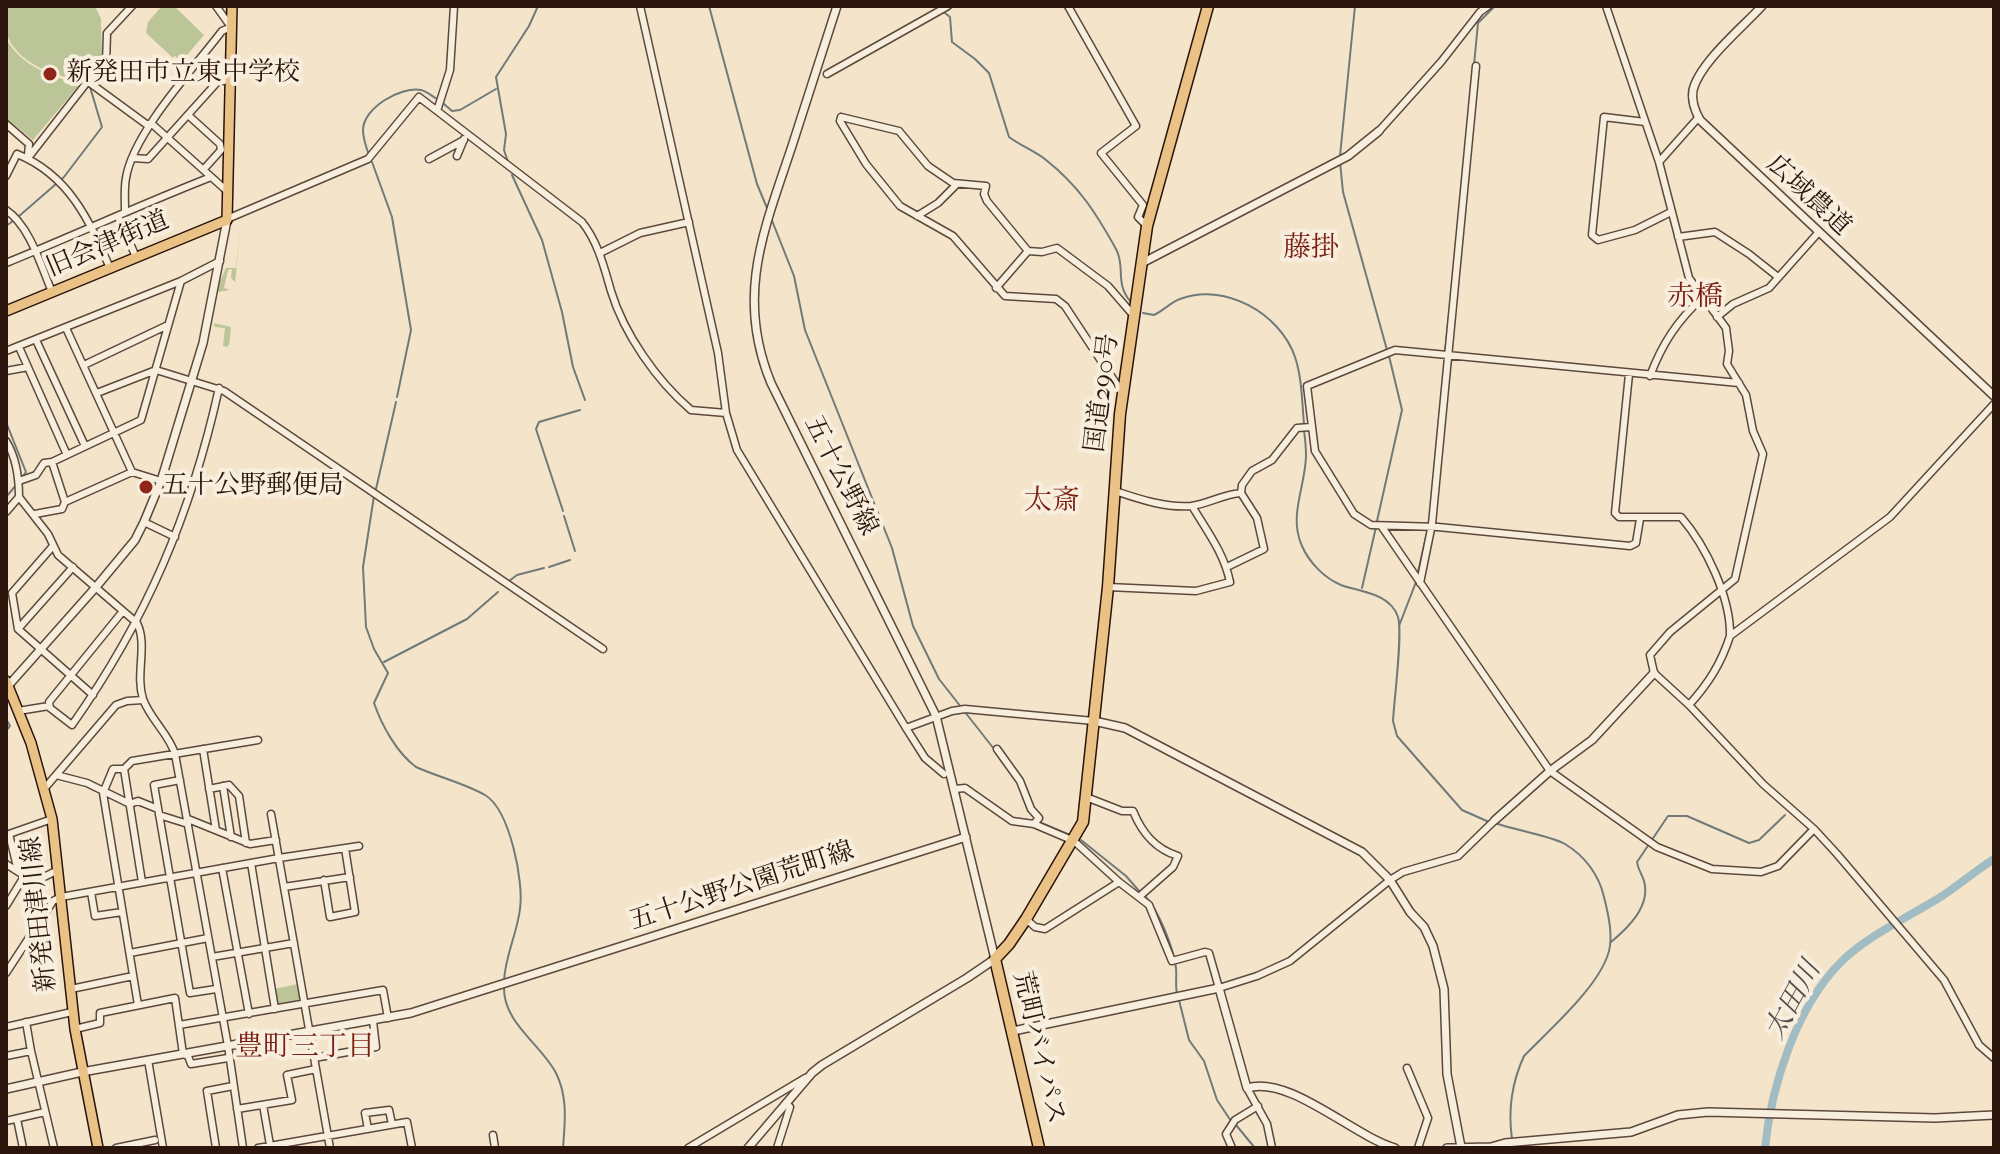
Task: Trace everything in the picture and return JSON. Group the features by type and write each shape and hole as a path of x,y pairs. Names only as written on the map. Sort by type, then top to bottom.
{"highway":[{"name":"国道290号","path":"995,959 1026,919 1083,822 1108,587 1123,394 1147,226 1208,6"},
{"name":"荒町バイパス","path":"995,959 1039,1148"}],"main road":[{"path":"227,220 224,148 230,86 232,6"},
{"name":"旧会津街道","path":"6,311 227,220"},
{"name":"新発田津川線","path":"7,684 31,743 52,819 72,1012 98,1148"}],"street":[{"path":"118,6 123,13"},
{"path":"28,158 88,81 90,83 106,64 107,33 132,6"},
{"path":"125,210 126,177 152,124 169,97 222,31 231,27 216,6"},
{"path":"437,111 450,70 454,6"},
{"path":"640,6 718,353 726,413 744,465 925,758 944,774"},
{"name":"五十公野線","path":"837,6 758,254 753,317 760,354 771,383 936,716 995,959"},
{"path":"827,74 948,6"},
{"path":"1068,6 1136,126 1101,153 1143,205 1138,217 1147,226"},
{"path":"1142,263 1348,156 1379,131 1488,6"},
{"path":"1606,6 1659,162 1689,278 1726,328 1727,364 1751,410 1753,431 1763,454 1739,571 1730,585 1701,605 1657,645 1650,655 1654,673 1689,705 1763,784 1814,829 1944,980 1979,1045 1994,1058"},
{"path":"1659,162 1698,118 1693,97 1704,68 1762,6"},
{"path":"201,59 230,86"},
{"path":"1420,583 1431,527 1476,66"},
{"path":"133,158 148,159 221,78"},
{"path":"90,83 146,124 152,124 227,191"},
{"path":"7,684 96,587 135,540 144,522 161,481 203,343 227,220 368,159 419,97 582,222 600,253 625,325 665,383 691,410 726,413"},
{"path":"188,115 224,148 204,169"},
{"path":"1123,394 1065,306 1056,299 1005,296 953,236 900,206 866,164 840,121 841,117 899,131 928,166 958,183 986,186 984,194 987,201 1028,251 1042,252 1057,248 1108,286 1134,317"},
{"path":"1645,122 1604,117 1592,235 1598,240 1617,237 1671,212"},
{"name":"広域農道","path":"1698,118 1994,396"},
{"path":"6,124 29,144 28,158"},
{"path":"457,156 466,131"},
{"path":"429,159 464,140"},
{"path":"6,176 17,154 28,158 64,184 93,228 110,268"},
{"path":"6,263 93,228 125,210 211,177"},
{"path":"917,216 938,203 958,183"},
{"path":"6,210 15,216 35,251 52,292"},
{"path":"118,216 136,257"},
{"path":"600,253 640,233 689,222"},
{"path":"1678,237 1715,232 1778,277"},
{"path":"1717,317 1733,304 1769,288 1818,233"},
{"path":"996,288 1028,251"},
{"path":"6,351 181,281 220,261"},
{"path":"19,481 36,475 44,463 141,420 181,281"},
{"path":"1650,376 1660,350 1679,319 1702,298"},
{"path":"84,365 168,325"},
{"path":"66,328 132,472"},
{"path":"36,340 85,446"},
{"path":"19,347 67,455"},
{"path":"1640,519 1636,543 1630,546 1431,527 1371,525 1354,514 1315,451 1307,386 1392,350 1739,383"},
{"path":"6,371 28,367"},
{"path":"97,393 156,370 219,388 603,649"},
{"path":"1629,374 1615,513 1619,517 1640,519 1681,517 1691,529 1721,591 1730,620 1730,636 1724,656 1712,678 1689,705"},
{"path":"49,706 72,725 137,623 156,584 196,481 219,388"},
{"path":"1730,636 1890,517 1994,404"},
{"path":"1227,567 1264,549 1257,518 1241,493 1242,485 1252,471 1272,460 1297,428 1311,427"},
{"path":"6,441 11,448 19,481 19,497 29,512 35,514 62,509 65,502 52,462"},
{"path":"65,502 132,472 161,481"},
{"path":"1115,491 1143,501 1192,506 1241,493"},
{"path":"6,512 19,497"},
{"path":"1108,587 1202,590 1230,582 1227,567 1192,506"},
{"path":"35,514 58,555 137,623 142,633 140,666 143,700 172,743 175,754 228,1046 243,1148"},
{"path":"144,522 175,537"},
{"path":"1382,527 1550,771 1657,847 1712,869 1761,872 1792,853 1814,829"},
{"path":"17,626 12,593 53,546"},
{"path":"17,626 73,567"},
{"path":"18,711 49,706 123,611"},
{"path":"6,625 17,626 93,695"},
{"path":"1013,1031 1219,988 1290,961 1390,880 1403,872 1458,856 1550,771 1592,740 1654,673"},
{"path":"44,789 116,705 143,700"},
{"path":"906,728 965,709 1094,721 1125,728 1362,852 1390,880 1410,912 1424,927 1433,946 1444,989 1447,1074 1461,1147"},
{"path":"138,1005 103,793 113,769 124,769 132,761 258,740"},
{"path":"203,749 216,830"},
{"path":"997,749 1020,781 1031,809 1039,818 1034,824"},
{"path":"124,769 142,882"},
{"path":"56,775 87,783 130,804 138,801 159,812 246,843 276,840"},
{"path":"180,780 154,785 181,943 190,993 216,989"},
{"path":"209,789 229,785 239,796 246,843"},
{"path":"223,786 231,837"},
{"path":"955,789 965,788 1012,821 1034,824 1074,841 1149,905 1172,961 1209,953 1247,1088 1267,1124 1272,1148"},
{"path":"1086,797 1122,811 1133,811 1142,833 1163,850 1178,856 1173,867 1140,896"},
{"path":"271,814 330,1148"},
{"path":"6,906 22,873 9,834 52,819"},
{"name":"五十公野公園荒町線","path":"388,1018 966,837"},
{"path":"6,973 53,901 61,897 359,846"},
{"path":"324,880 330,917 355,912 345,848"},
{"path":"251,863 275,1009"},
{"path":"6,864 34,882 58,870"},
{"path":"222,868 249,1014"},
{"path":"284,887 350,877"},
{"path":"1026,919 1035,927 1045,929 1119,882"},
{"path":"91,892 95,916 122,912"},
{"path":"130,953 208,938"},
{"path":"212,957 294,943"},
{"path":"748,1148 822,1065 995,959"},
{"path":"71,989 133,976"},
{"path":"6,1089 82,1072 388,1018 383,990 179,1025"},
{"path":"75,1029 100,1023 100,1013 175,998 183,1054"},
{"path":"6,1027 72,1012"},
{"path":"314,1058 376,1047 373,1021"},
{"path":"26,1022 54,1148"},
{"path":"6,1056 31,1051"},
{"path":"183,1054 188,1056 191,1064 228,1058"},
{"path":"148,1060 163,1148"},
{"path":"1407,1068 1428,1118 1418,1148"},
{"path":"237,1109 292,1100 287,1075 316,1069"},
{"path":"693,1147 810,1076"},
{"path":"1247,1088 1259,1085 1279,1089 1395,1148"},
{"path":"216,1148 207,1091 233,1086"},
{"path":"777,1148 790,1107 786,1103"},
{"path":"263,1105 270,1145"},
{"path":"1232,1148 1226,1134 1235,1120 1258,1106"},
{"path":"368,1129 365,1113 389,1110 392,1124"},
{"path":"6,1121 45,1112"},
{"path":"1447,1148 1491,1147 1505,1143 1631,1132 1684,1114 1935,1118 1994,1115"},
{"path":"17,1119 23,1148"},
{"path":"258,1148 407,1122 412,1148"},
{"path":"493,1135 495,1148"},
{"path":"116,1148 155,1140"}],"green space":[{"path":"6,6 95,6 101,19 102,62 82,81 60,76 26,60 10,42 5,28"},
{"path":"162,6 174,6 204,35 182,61 175,56 173,58 146,33 148,22"},
{"path":"6,39 21,57 38,69 80,84 33,140 6,118"},
{"path":"241,219 232,316 235,282 231,278 232,269 228,270 224,288 230,290 218,292 218,286 226,268 236,268"},
{"path":"213,323 231,327 229,348 229,344 223,346 225,328 215,327"},
{"path":"298,984 302,1002 278,1007 274,989"}],"waterway":[{"path":"508,162 496,77 529,26 538,6"},
{"path":"709,6 757,184 767,208"},
{"path":"1340,156 1355,6"},
{"path":"1474,65 1478,23 1495,6"},
{"path":"945,13 950,17 952,42 989,73 1009,137 1058,170 1094,212 1119,256 1121,282 1131,302"},
{"path":"18,217 64,177 102,127 90,87"},
{"path":"444,104 452,111 460,110 496,89"},
{"path":"369,155 364,139 365,122 384,100 413,90 423,91 437,99"},
{"path":"372,162 392,217 411,330 397,397"},
{"path":"1340,162 1343,192 1387,350"},
{"path":"512,175 542,240 573,367 585,400"},
{"path":"771,218 794,276 805,330 892,548 913,626 939,679 994,749"},
{"path":"6,226 13,221"},
{"path":"1143,313 1154,315 1180,299 1214,295 1232,298 1264,315 1288,341 1295,357 1304,424"},
{"path":"1445,352 1449,315"},
{"path":"1377,521 1402,410 1389,356"},
{"path":"1434,471 1445,358"},
{"path":"376,489 396,402"},
{"path":"563,511 536,429 539,422 580,410"},
{"path":"6,422 26,472 23,476"},
{"path":"1304,430 1305,466 1297,512 1302,546 1323,574 1341,585 1381,598 1394,609 1399,625 1393,721 1397,736 1462,810 1489,822"},
{"path":"6,497 17,484"},
{"path":"374,496 363,567 366,627 388,673 374,703 391,738 409,761 416,767 485,795 502,815 517,865 521,897 504,981"},
{"path":"564,516 575,551"},
{"path":"1362,588 1376,527"},
{"path":"1418,572 1428,529"},
{"path":"549,567 570,560"},
{"path":"509,581 517,575 544,568"},
{"path":"1399,626 1416,582"},
{"path":"384,662 467,619 498,592"},
{"path":"6,719 10,726 6,731"},
{"path":"1611,942 1631,923 1641,908 1645,890 1637,862 1668,816 1687,816 1749,843 1759,840 1785,815"},
{"path":"1039,822 1070,835"},
{"path":"1495,823 1558,841 1579,854 1602,889 1610,934 1606,960 1598,975 1574,1005 1524,1056 1512,1097 1512,1139"},
{"path":"1081,840 1126,876 1140,892"},
{"name":"太田川","path":"1765,1148 1773,1100 1788,1049 1811,1001 1825,980 1862,944 1939,898 1994,859"},
{"path":"1145,896 1160,920 1172,950 1177,994"},
{"path":"504,987 510,1012 549,1062 560,1082 565,1110 563,1148"},
{"path":"1179,1000 1189,1040 1204,1061 1217,1100 1231,1121"},
{"path":"1236,1125 1255,1148"}],"place":[{"name":"新発田市立東中学校","path":"50,74"},
{"name":"五十公野郵便局","path":"146,487"}],"district":[{"name":"藤掛","path":"1311,249"},
{"name":"赤橋","path":"1695,298"},
{"name":"太斎","path":"1052,502"},
{"name":"豊町三丁目","path":"305,1048"}]}
